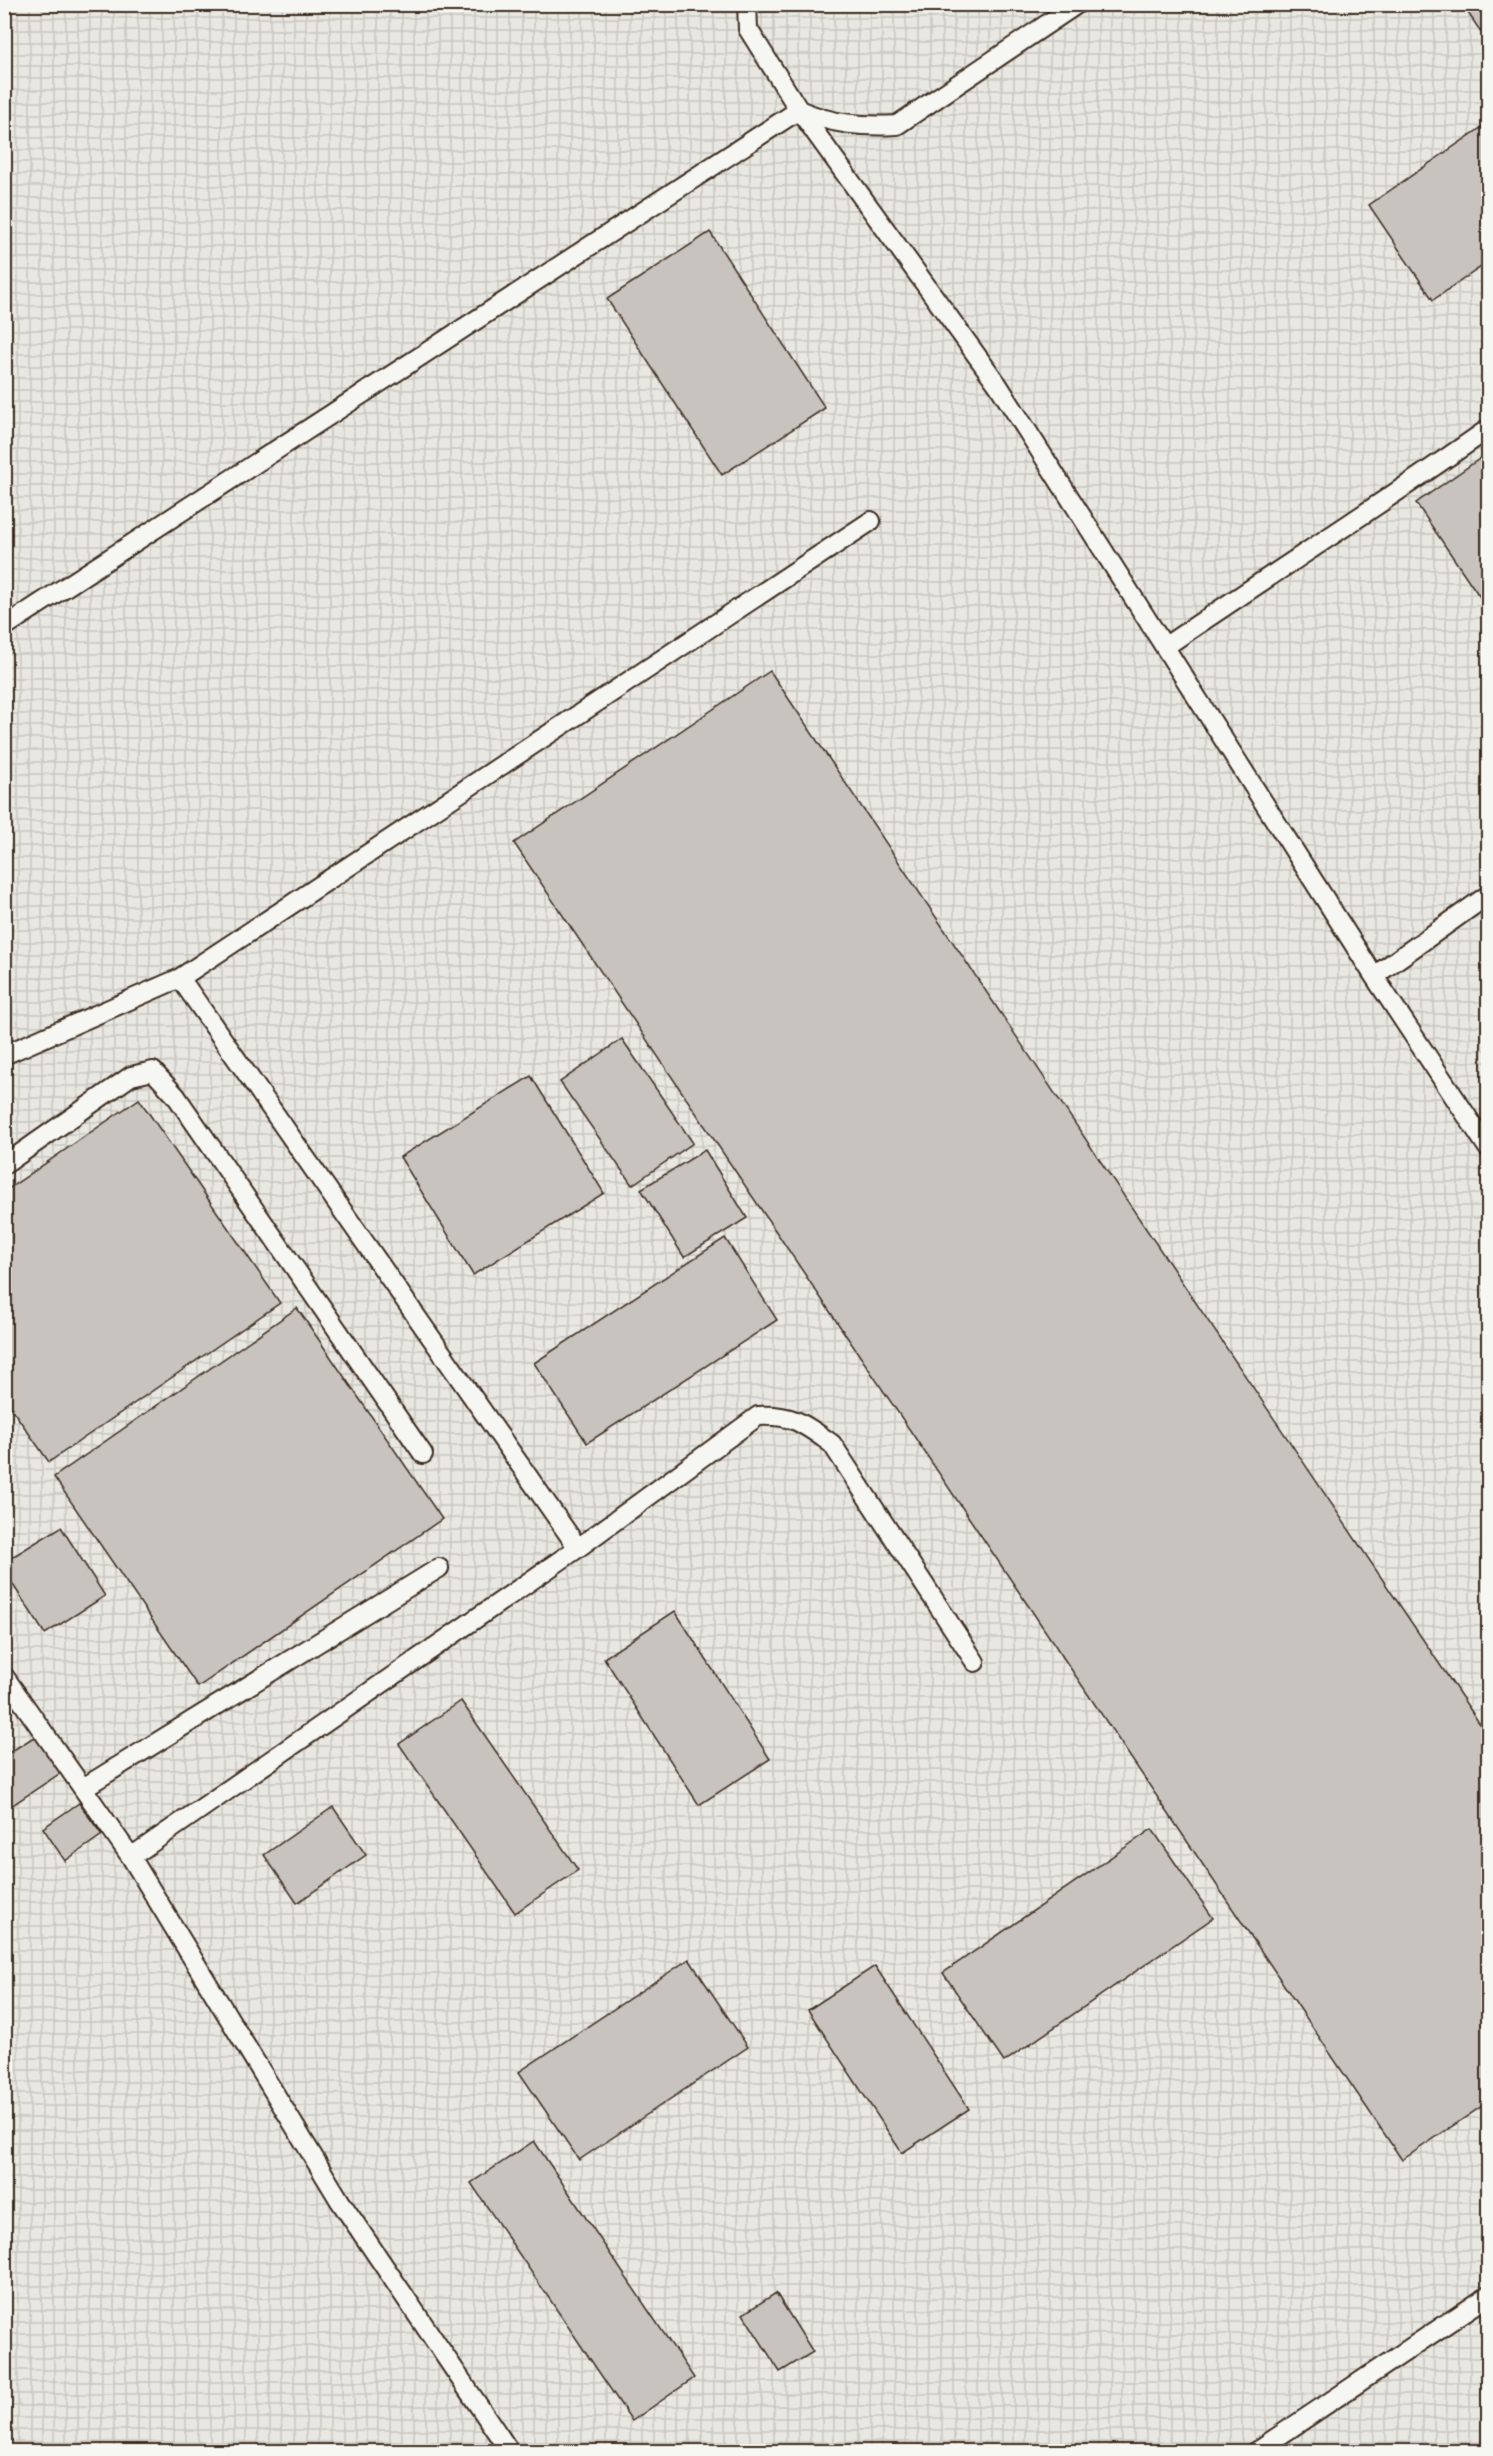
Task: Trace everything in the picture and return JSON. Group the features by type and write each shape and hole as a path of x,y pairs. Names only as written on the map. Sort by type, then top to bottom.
{"lane":[{"path":"747,4 748,29 799,110 998,385 1374,976 1488,1148"},
{"path":"799,110 816,117 864,127 897,125 1077,4"},
{"path":"4,627 799,110"},
{"path":"1166,646 1288,562 1385,501 1488,429"},
{"path":"4,1055 180,978 871,521"},
{"path":"1374,976 1488,895"},
{"path":"180,978 578,1548"},
{"path":"4,1165 131,1076 153,1071 176,1096 423,1454"},
{"path":"131,1857 578,1548 758,1416 781,1414 807,1426 832,1444 975,1662"},
{"path":"83,1788 439,1568"},
{"path":"4,1676 131,1857 340,2201 510,2451"},
{"path":"1255,2451 1488,2296"}],"shaded area":[{"path":"5,5 1488,5 1488,2451 5,2452"}],"building":[{"path":"1462,4 1488,4 1488,36 1485,38"},
{"path":"1488,123 1488,262 1433,300 1369,205"},
{"path":"710,232 825,408 722,475 607,299"},
{"path":"1488,453 1488,609 1416,503"},
{"path":"770,671 1488,1736 1488,2102 1402,2160 514,843"},
{"path":"622,1039 693,1143 632,1185 560,1082"},
{"path":"531,1076 604,1193 473,1275 400,1157"},
{"path":"139,1099 280,1303 49,1462 4,1398 4,1192"},
{"path":"705,1150 747,1218 684,1257 641,1189"},
{"path":"725,1238 777,1320 587,1443 534,1363"},
{"path":"297,1308 442,1519 198,1687 54,1477"},
{"path":"61,1527 105,1596 45,1634 4,1571 4,1562"},
{"path":"675,1611 770,1759 699,1805 604,1658"},
{"path":"461,1701 578,1870 515,1913 399,1744"},
{"path":"40,1733 65,1770 5,1810 4,1756"},
{"path":"79,1803 102,1835 65,1861 43,1828"},
{"path":"333,1807 366,1855 297,1903 264,1855"},
{"path":"1152,1829 1213,1918 1004,2062 943,1973"},
{"path":"689,1959 748,2047 579,2160 519,2072"},
{"path":"875,1966 969,2109 902,2153 808,2010"},
{"path":"534,2141 694,2378 632,2421 471,2183"},
{"path":"776,2293 813,2352 780,2372 743,2314"}]}
